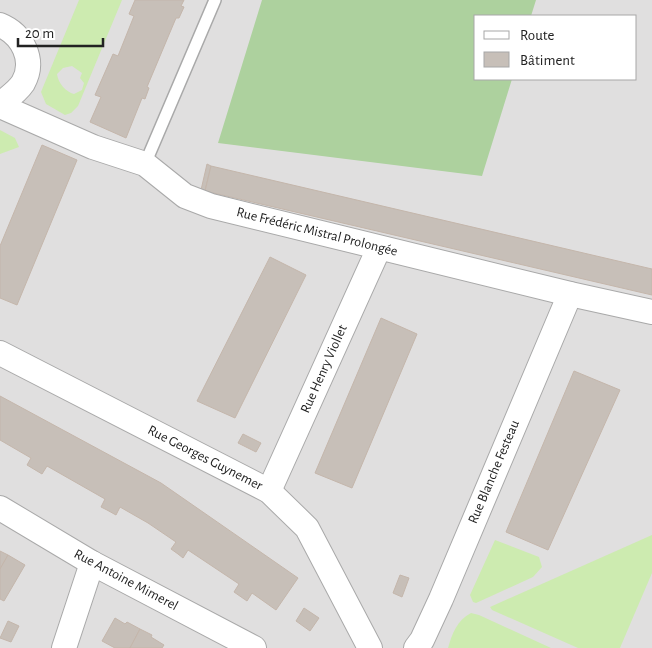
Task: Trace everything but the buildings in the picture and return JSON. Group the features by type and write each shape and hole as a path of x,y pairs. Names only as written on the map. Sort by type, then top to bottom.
{"street":[{"name":"Rue Frédéric Mistral Prolongée","path":"0,24 17,35 26,52 28,62 23,82 0,105 93,147 145,164 185,196 211,206 379,248 652,312"},
{"name":"Rue Henry Viollet","path":"269,491 379,248"},
{"name":"Rue Blanche Festeau","path":"416,648 422,640 441,599 570,294"},
{"name":"Rue Georges Guynemer","path":"0,353 269,491 307,528 370,648"},
{"name":"Rue Antoine Mimerel","path":"0,508 92,564 254,648"},
{"path":"64,648 92,564"}],"lane":[{"path":"145,164 215,0"}],"shaded area":[{"path":"0,0 652,0 652,648 0,648"}],"green space":[{"path":"79,0 122,0 78,106 71,113 65,115 46,104 41,92","holes":["72,66 82,73 80,78 84,83 82,90 74,94 63,87 57,74 63,68"]},
{"path":"262,0 536,0 531,15 474,15 474,80 512,80 482,176 218,143"},
{"path":"0,130 15,138 19,147 0,154"},
{"path":"652,535 652,573 620,648 578,648 492,610 490,607"},
{"path":"495,540 539,557 542,567 533,577 476,603 473,602 470,595"},
{"path":"471,613 551,648 448,648 459,623"}]}
